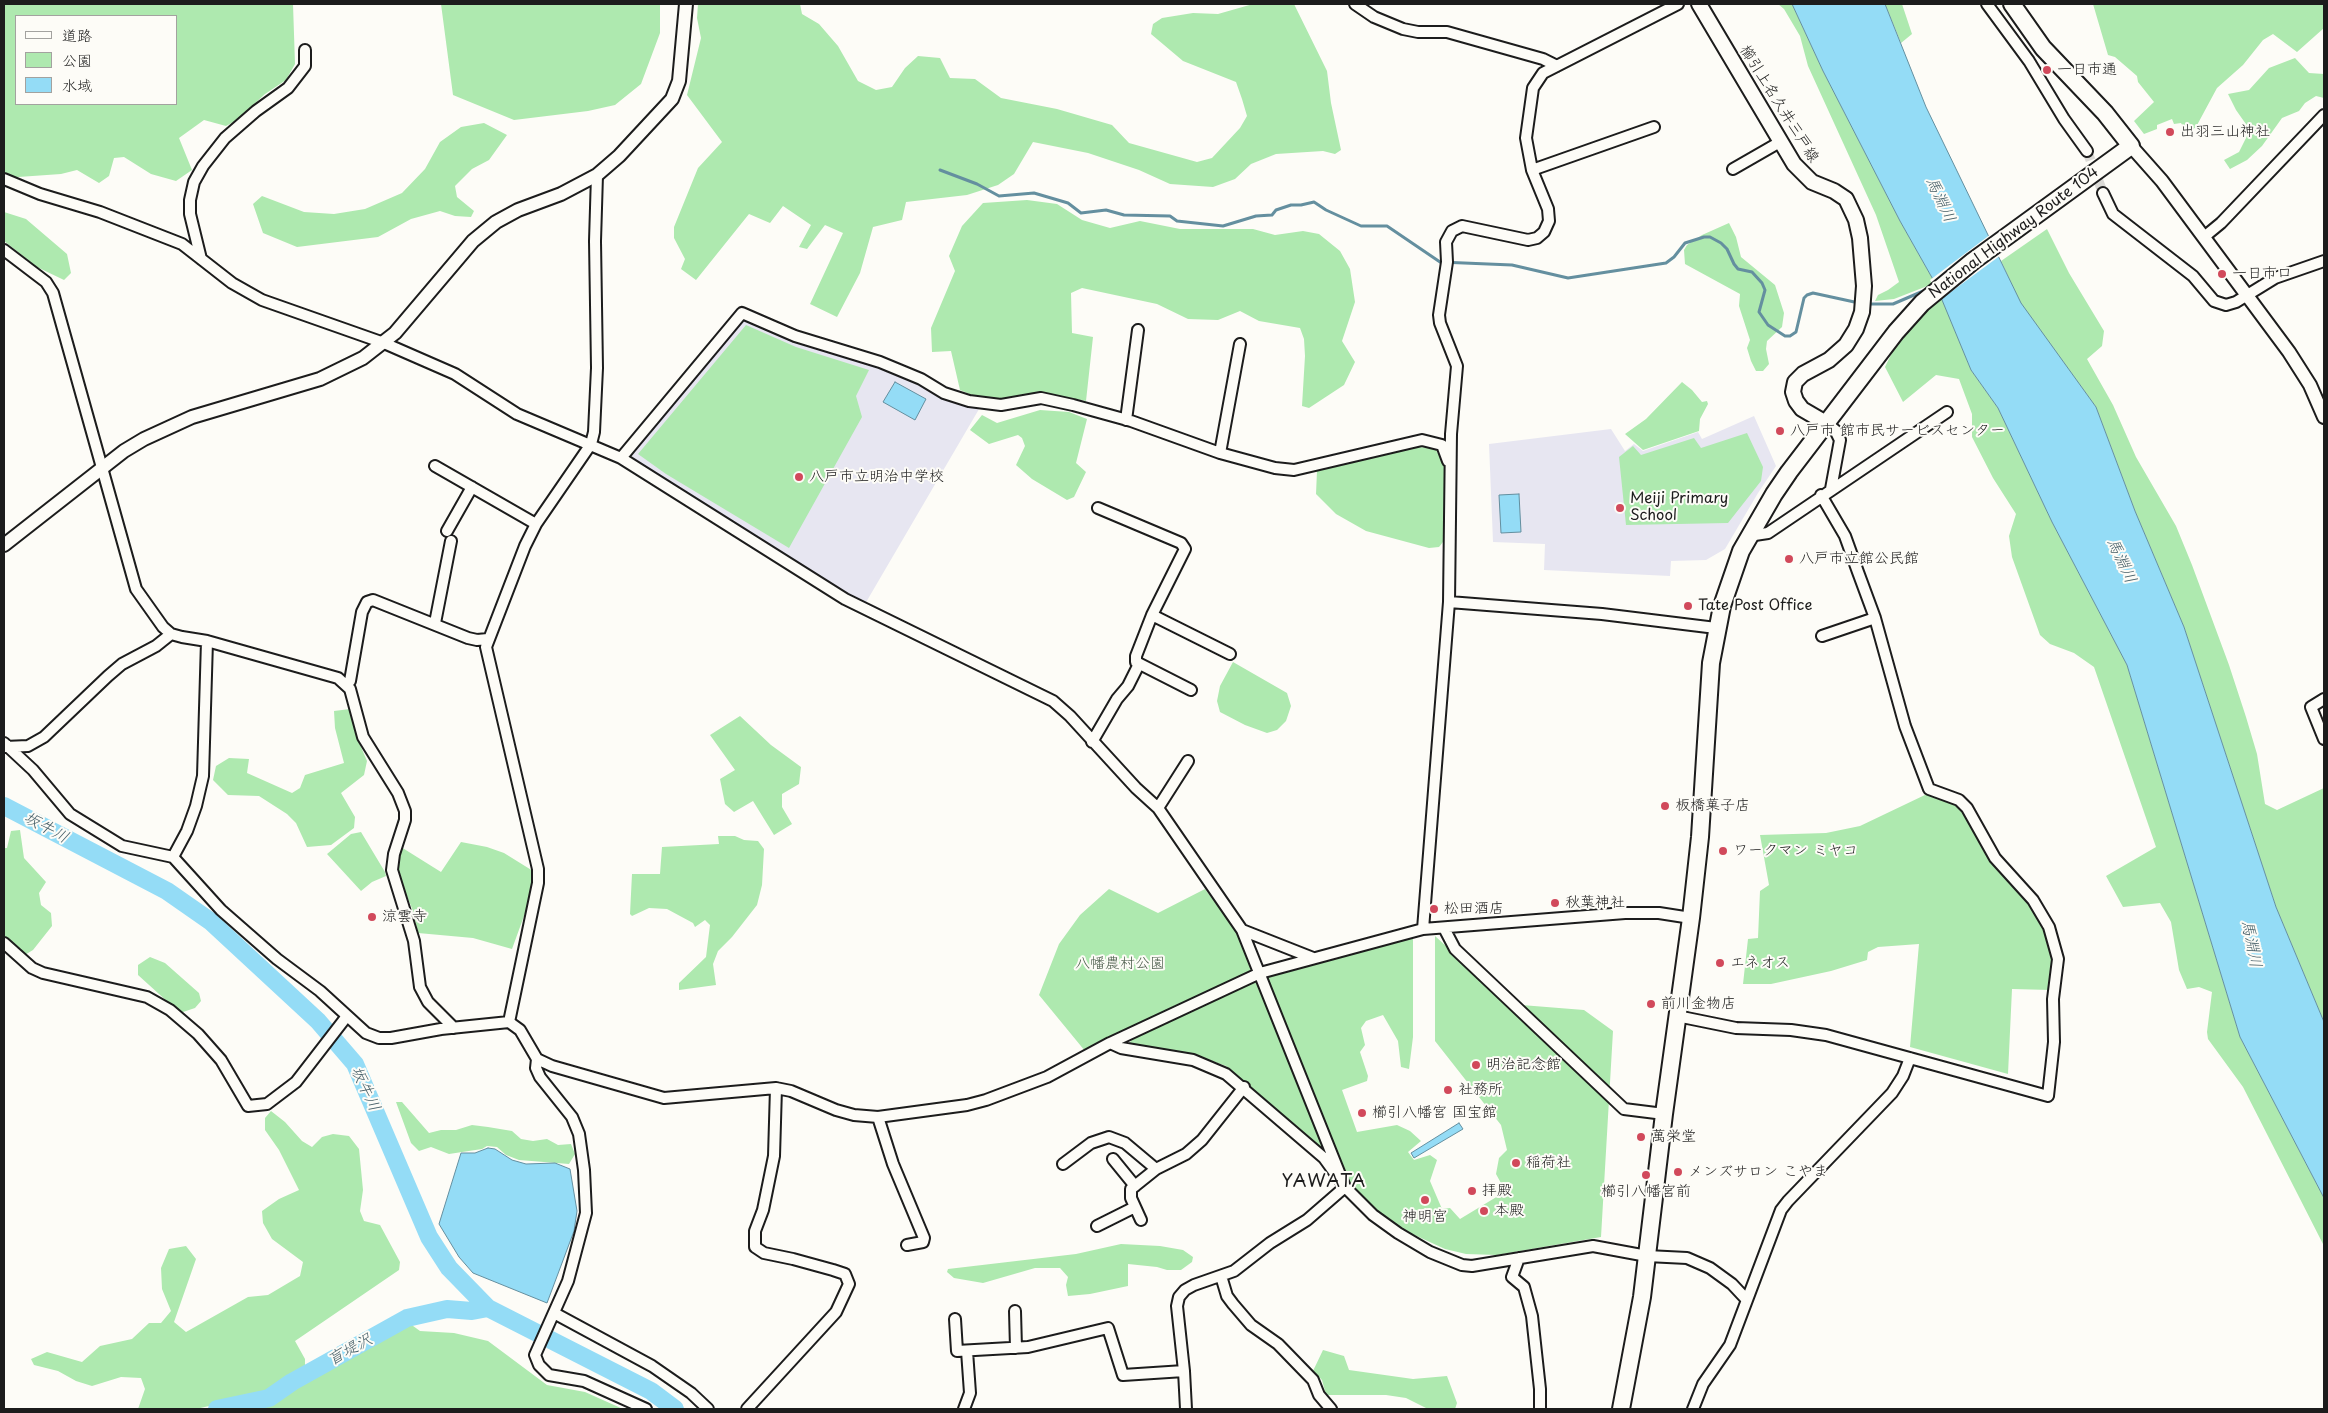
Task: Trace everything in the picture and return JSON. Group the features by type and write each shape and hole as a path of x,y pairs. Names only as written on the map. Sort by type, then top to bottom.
{"highway":[{"path":"2012,4 2043,48 2105,113 2131,146"},
{"name":"National Highway Route 104","path":"1621,1409 1642,1297 1664,1114 1691,918 1701,828 1709,679 1716,628 1730,581 1748,536 1774,494 1896,332 1938,287 2131,146"}],"main road":[{"name":"櫛引上名久井三戸線","path":"1699,4 1794,164 1804,176 1846,199 1854,214 1860,238 1864,286 1862,312 1856,329 1846,345 1829,360 1803,374 1795,382 1793,392 1796,401 1802,409 1826,424"}],"street":[{"path":"4,545 103,468 144,439 169,426 223,407 320,379 363,358 384,344 424,302 473,241 496,222 518,210 561,194 597,176 619,156 672,98 680,81 686,4"},
{"path":"1355,4 1374,17 1403,29 1418,32 1447,32 1543,59 1557,66"},
{"path":"1423,929 1449,602 1450,467 1456,366 1439,315 1447,262 1446,242 1452,231 1462,226 1528,240 1538,238 1544,232 1549,221 1548,215 1532,170 1526,138 1533,88 1543,73 1678,4"},
{"path":"1988,4 2029,61 2064,119 2087,151"},
{"path":"201,260 190,214 190,200 194,182 203,166 225,138 288,88 304,66 305,50"},
{"path":"2204,237 2221,223 2324,115"},
{"path":"1532,170 1654,127"},
{"path":"1734,169 1780,142"},
{"path":"2131,146 2162,180 2247,294 2310,385 2324,417"},
{"path":"509,1022 538,883 538,869 486,655 488,639 525,546 536,524 591,444 594,432 597,368 595,241 597,176"},
{"path":"4,179 40,194 100,212 182,244 232,283 262,300 384,344 455,374 517,414 621,458 845,599 1053,701 1070,716 1092,742 1158,808 1242,930 1345,1187"},
{"path":"2103,193 2113,214 2193,276 2214,301 2226,305 2275,278 2324,261"},
{"path":"4,250 46,282 53,292 136,589 163,627 171,634 207,641 338,678 347,684 354,698 363,737 398,793 405,812 405,820 394,854 392,870 414,941 420,987 428,1002 454,1028"},
{"path":"621,458 742,313 795,336 880,362 921,379 944,393 969,401 1000,405 1041,398 1126,420 1220,453 1275,468 1294,470 1422,440 1442,445 1450,467"},
{"path":"1126,420 1138,330"},
{"path":"1220,453 1240,344"},
{"path":"1748,536 1768,533 1947,412"},
{"path":"1826,424 1835,430 1840,440 1831,490"},
{"path":"435,466 536,524"},
{"path":"435,623 449,536 472,487"},
{"path":"1677,1016 1736,1028 1791,1030 1826,1035 2048,1096 2054,1042 2053,999 2058,959 2050,926 2040,909 1995,858 1967,808 1959,800 1929,789 1905,726 1875,618 1845,536 1822,496"},
{"path":"1098,508 1181,543 1185,549 1152,615 1136,656 1136,662 1191,690"},
{"path":"347,684 350,680 362,612 367,602 379,601 468,638 488,639"},
{"path":"1449,602 1602,614 1716,628"},
{"path":"1152,615 1230,654"},
{"path":"1822,636 1875,618"},
{"path":"5,745 28,746 44,737 122,664 156,646 171,634"},
{"path":"173,857 187,832 196,806 203,776 207,641"},
{"path":"1092,742 1117,699 1128,686 1139,664"},
{"path":"2324,700 2311,707 2324,739"},
{"path":"5,745 33,770 70,814 110,840 134,850 173,857 221,910 277,959 320,991 366,1033 379,1038 391,1038 509,1022 520,1030 537,1059 552,1066 664,1098 776,1088 791,1091 836,1110 854,1115 878,1117 958,1106 986,1100 1047,1077 1110,1043 1260,972 1423,929 1625,913 1659,913 1691,918"},
{"path":"1158,808 1188,761"},
{"path":"1444,928 1455,949 1624,1109 1664,1114"},
{"path":"1242,930 1313,958"},
{"path":"4,943 32,968 43,973 147,998 170,1010 198,1034 221,1060 248,1106 268,1104 296,1082 348,1016"},
{"path":"1110,1043 1121,1048 1193,1060 1226,1074 1244,1087 1324,1158 1345,1187 1373,1215 1430,1252 1472,1266 1593,1246 1647,1256 1686,1258 1710,1268 1732,1284 1747,1300"},
{"path":"1694,1409 1703,1384 1730,1345 1781,1210 1892,1093 1903,1076 1910,1058"},
{"path":"537,1059 536,1068 540,1077 572,1117 576,1126 581,1142 586,1213 581,1239 568,1281 535,1354 543,1371 557,1377 584,1381 646,1409"},
{"path":"1141,1220 1130,1193 1135,1186 1156,1169 1186,1154 1202,1140 1244,1087"},
{"path":"747,1409 836,1312 849,1284 845,1274 764,1253 755,1247 755,1231 763,1210 774,1156 776,1088"},
{"path":"878,1117 893,1164 924,1238 923,1242 907,1245"},
{"path":"1063,1164 1091,1143 1109,1137 1125,1143 1156,1169"},
{"path":"1113,1159 1135,1186"},
{"path":"1186,1409 1177,1306 1179,1298 1185,1290 1194,1285 1234,1272 1270,1243 1307,1220 1345,1187"},
{"path":"1097,1226 1136,1207"},
{"path":"1519,1258 1512,1277 1524,1288 1532,1316 1540,1389 1540,1409"},
{"path":"1220,1276 1226,1296 1251,1325 1278,1344 1313,1380 1319,1395 1331,1409"},
{"path":"1015,1311 1016,1348"},
{"path":"554,1313 652,1366 691,1393 708,1409"},
{"path":"955,1319 957,1351 1028,1347 1108,1328 1123,1375 1184,1371"},
{"path":"964,1409 970,1393 967,1351"}],"shaded area":[{"name":"八戸市立明治中学校","path":"746,316 982,404 865,604 844,593 628,456"},
{"name":"Meiji Primary School","path":"1754,416 1776,466 1725,549 1706,560 1671,561 1670,576 1544,570 1545,544 1493,542 1489,444 1611,429 1625,451 1634,444 1643,451 1698,432 1702,439"}],"green space":[{"path":"4,4 293,4 295,64 286,80 265,94 237,120 226,126 204,120 179,138 192,170 176,181 151,174 124,157 114,158 109,176 99,183 77,170 61,174 4,178"},
{"path":"441,4 660,4 660,33 641,84 615,105 588,111 514,120 453,95"},
{"path":"698,4 800,4 802,14 819,24 838,46 858,81 876,90 892,87 905,68 918,56 940,58 950,78 975,79 1001,98 1057,109 1112,125 1129,143 1197,162 1212,158 1240,128 1247,116 1242,99 1236,82 1183,61 1151,34 1153,24 1162,18 1193,13 1218,14 1253,4 1294,4 1327,71 1331,103 1341,150 1335,154 1323,151 1276,154 1251,164 1235,179 1213,187 1170,184 1139,170 1088,153 1033,142 1014,174 998,185 967,195 906,202 902,220 873,227 860,273 837,317 810,304 843,233 825,225 807,249 799,247 811,225 783,206 770,223 749,214 696,280 681,269 685,259 674,238 674,227 698,168 722,142 687,95 701,38 697,18"},
{"path":"1778,4 1792,4 1823,71 1900,221 1935,283 1894,299 1875,301 1878,295 1899,282 1876,215 1808,66 1800,36 1784,9"},
{"path":"1885,4 1902,4 1912,34 1901,43"},
{"path":"2093,4 2324,4 2324,28 2297,52 2273,34 2263,40 2243,65 2217,88 2196,127 2187,134 2181,123 2174,124 2172,119 2157,125 2157,129 2144,134 2134,121 2154,102 2138,82 2137,76 2115,57 2108,55"},
{"path":"2295,58 2309,73 2324,74 2324,98 2316,96 2305,103 2299,111 2282,118 2262,146 2247,160 2230,169 2224,160 2239,152 2248,134 2248,127 2228,94 2249,90 2269,68"},
{"path":"484,123 507,135 489,160 472,169 455,186 457,197 474,211 471,217 455,216 440,211 411,219 378,237 297,247 263,233 253,204 262,196 304,212 334,214 365,209 402,193 425,169 440,142 461,127"},
{"path":"1027,200 1057,204 1082,220 1110,228 1140,221 1180,229 1253,229 1275,235 1303,231 1319,234 1340,251 1350,269 1355,302 1342,341 1355,362 1344,385 1309,408 1302,406 1305,356 1304,339 1300,328 1259,321 1240,311 1218,320 1188,319 1157,304 1082,288 1071,293 1072,333 1093,337 1086,401 1043,393 1000,399 972,395 960,390 951,351 932,352 931,328 955,271 949,256 962,226 983,203"},
{"path":"4,212 26,219 67,254 71,273 64,280 37,267 4,241"},
{"path":"1729,223 1736,237 1741,257 1775,285 1784,313 1782,327 1767,341 1766,349 1769,364 1763,371 1756,371 1747,348 1750,340 1739,306 1740,294 1685,264 1684,250 1687,245 1702,235"},
{"path":"2047,229 2069,273 2104,331 2102,346 2087,359 2113,405 2136,457 2176,526 2192,565 2246,717 2257,754 2265,804 2277,810 2324,788 2324,1022 2276,907 2184,627 2135,511 2096,407 2021,304 2001,261"},
{"path":"1940,294 1971,370 1998,408 2052,522 2127,665 2240,1037 2324,1198 2324,1246 2243,1087 2208,1039 2207,1032 2212,992 2199,987 2187,989 2179,970 2171,922 2160,903 2123,907 2106,876 2156,847 2094,667 2074,653 2050,644 2040,635 2012,557 2009,536 2016,514 1993,478 1972,437 1972,414 1959,379 1936,375 1903,402 1885,367 1915,305"},
{"path":"746,325 796,347 869,370 856,396 862,417 789,548 666,474 638,454"},
{"path":"1682,382 1702,402 1707,401 1708,404 1700,419 1699,431 1643,450 1625,434 1646,419"},
{"path":"1040,410 1069,412 1087,419 1076,463 1086,472 1074,497 1067,500 1032,479 1016,465 1025,446 1022,438 1018,435 989,444 970,430 982,415 997,423"},
{"path":"1747,433 1763,467 1761,481 1728,523 1626,525 1619,457 1633,446 1641,455 1694,438 1701,448"},
{"path":"1417,447 1435,448 1444,465 1445,508 1443,542 1439,547 1429,548 1366,531 1336,514 1316,494 1317,471 1396,450"},
{"path":"1233,662 1287,693 1291,706 1286,721 1277,730 1267,733 1245,725 1220,712 1217,701 1220,686"},
{"path":"350,709 355,733 367,761 364,775 341,793 355,817 354,828 331,845 307,847 296,823 287,814 259,796 228,795 213,780 216,766 229,758 249,759 247,773 292,793 300,788 305,775 344,763 335,728 334,711"},
{"path":"740,716 771,745 801,767 799,784 782,794 782,807 792,824 774,835 753,801 734,812 725,804 720,779 735,770 710,735"},
{"path":"1927,794 1934,794 1955,803 1963,811 1986,852 1999,870 2028,900 2046,930 2053,961 2051,990 2012,989 2008,1074 1910,1047 1919,944 1878,947 1868,952 1867,960 1831,971 1771,984 1743,984 1748,939 1758,938 1760,891 1769,885 1760,835 1826,833 1860,826"},
{"path":"20,830 24,858 46,882 39,893 41,905 51,913 52,926 33,950 23,956 4,938 4,848 7,848 11,831"},
{"path":"361,832 386,876 372,882 361,891 327,854 351,834"},
{"path":"718,836 735,836 744,840 758,841 764,849 762,885 757,905 732,937 718,951 713,964 716,985 679,990 679,983 706,957 710,925 705,920 695,927 693,923 667,909 649,908 632,916 630,914 632,874 660,874 662,847 719,844"},
{"path":"461,842 487,847 504,853 533,871 528,905 512,949 473,938 418,933 413,911 398,874 397,865 401,847 441,872"},
{"name":"八幡農村公園","path":"1109,889 1158,913 1205,889 1234,928 1253,970 1174,1006 1085,1051 1039,995 1059,944 1080,915"},
{"path":"1435,936 1509,1004 1584,1010 1613,1031 1601,1237 1497,1255 1466,1254 1445,1249 1408,1232 1375,1213 1226,1066 1193,1054 1128,1045 1133,1038 1252,980 1413,938 1413,1037 1409,1069 1401,1067 1398,1041 1383,1015 1366,1021 1361,1028 1365,1045 1360,1052 1368,1076 1367,1081 1342,1090 1357,1132 1397,1125 1410,1131 1421,1141 1408,1152 1414,1160 1430,1155 1437,1160 1430,1181 1442,1209 1450,1208 1460,1219 1503,1193 1502,1185 1496,1174 1499,1158 1507,1150 1501,1125 1435,1041"},
{"path":"150,957 165,963 199,993 201,1001 195,1008 180,1013 138,975 138,965"},
{"path":"396,1102 402,1102 429,1133 441,1130 456,1130 472,1125 488,1127 512,1131 521,1139 533,1141 547,1139 558,1145 571,1144 575,1154 569,1164 519,1160 506,1155 497,1147 487,1146 482,1149 449,1154 431,1147 419,1151 411,1143"},
{"path":"271,1111 285,1122 302,1141 312,1147 322,1137 333,1134 349,1136 359,1149 363,1190 360,1211 364,1221 380,1225 400,1262 399,1270 295,1341 305,1359 305,1368 262,1394 196,1409 138,1409 145,1389 141,1378 121,1377 92,1386 76,1381 58,1371 34,1365 31,1359 47,1352 82,1362 100,1346 132,1339 149,1323 161,1323 171,1311 162,1289 161,1268 169,1249 186,1246 196,1259 174,1322 186,1332 248,1297 268,1295 300,1276 303,1262 272,1239 263,1223 262,1211 279,1199 299,1190 279,1150 265,1130 265,1118"},
{"path":"1121,1244 1160,1246 1183,1250 1193,1257 1192,1262 1181,1270 1167,1270 1128,1264 1128,1286 1090,1294 1068,1296 1066,1285 1068,1277 1060,1268 1035,1268 983,1283 954,1278 947,1272 948,1269 1076,1254"},
{"path":"409,1323 420,1331 454,1333 488,1341 547,1385 585,1392 623,1409 239,1409 278,1398 313,1375"},
{"path":"1323,1350 1344,1356 1349,1370 1413,1379 1447,1376 1457,1403 1455,1409 1428,1409 1406,1398 1386,1395 1326,1395 1322,1380 1313,1371"}],"water":[{"name":"馬淵川","path":"1792,4 1885,4 1926,107 2021,303 2096,407 2135,511 2184,627 2276,907 2324,1022 2324,1198 2240,1037 2127,665 2052,522 1998,408 1971,370 1935,283 1900,221 1823,71"},
{"path":"895,382 926,399 915,420 883,402"},
{"path":"1519,494 1521,532 1501,533 1499,495"},
{"path":"1459,1123 1463,1129 1414,1158 1411,1153"},
{"path":"488,1148 495,1149 512,1160 526,1164 555,1163 570,1169 577,1211 574,1231 547,1303 473,1273 459,1257 439,1224 461,1153 475,1153"}],"pier":[{"path":"1991,234 2001,255 1940,300 1930,280"}],"waterway":[{"path":"940,170 977,184 999,196 1034,193 1068,203 1081,213 1106,210 1124,215 1170,216 1177,221 1223,226 1256,216 1272,215 1276,210 1291,205 1314,202 1326,210 1361,226 1387,226 1440,262 1512,265 1568,278 1666,263 1674,257 1685,243 1710,237 1727,249 1738,269 1752,272 1762,283 1765,290 1759,312 1768,325 1785,336 1790,336 1796,332 1804,298 1807,295 1813,293 1859,303"},
{"path":"1865,304 1893,304 1928,289"},
{"name":"坂牛川","path":"4,806 167,891 210,921 318,1021 355,1064 429,1237 449,1268 488,1308 651,1391 675,1409"},
{"name":"盲堤沢","path":"217,1409 269,1398 292,1382 407,1318 447,1309 472,1311 488,1308"}],"tunnel":[{"path":"2087,151 2103,193"}],"place":[{"name":"一日市通","path":"2047,70"},
{"name":"出羽三山神社","path":"2170,132"},
{"name":"一日市口","path":"2222,274"},
{"name":"八戸市 館市民サービスセンター","path":"1780,431"},
{"name":"八戸市立明治中学校","path":"799,477"},
{"name":"Meiji Primary School","path":"1620,508"},
{"name":"八戸市立館公民館","path":"1789,559"},
{"name":"Tate Post Office","path":"1688,606"},
{"name":"板橋菓子店","path":"1665,806"},
{"name":"ワークマン ミヤコ","path":"1723,851"},
{"name":"秋葉神社","path":"1555,903"},
{"name":"松田酒店","path":"1434,909"},
{"name":"涼雲寺","path":"372,917"},
{"name":"エネオス","path":"1720,963"},
{"name":"前川金物店","path":"1651,1004"},
{"name":"明治記念館","path":"1476,1065"},
{"name":"社務所","path":"1448,1090"},
{"name":"櫛引八幡宮 国宝館","path":"1362,1113"},
{"name":"萬栄堂","path":"1641,1137"},
{"name":"稲荷社","path":"1516,1163"},
{"name":"メンズサロン こやま","path":"1678,1172"},
{"name":"櫛引八幡宮前","path":"1646,1175"},
{"name":"拝殿","path":"1472,1191"},
{"name":"神明宮","path":"1425,1200"},
{"name":"本殿","path":"1484,1211"}],"district":[{"name":"YAWATA","path":"1324,1182"}]}
